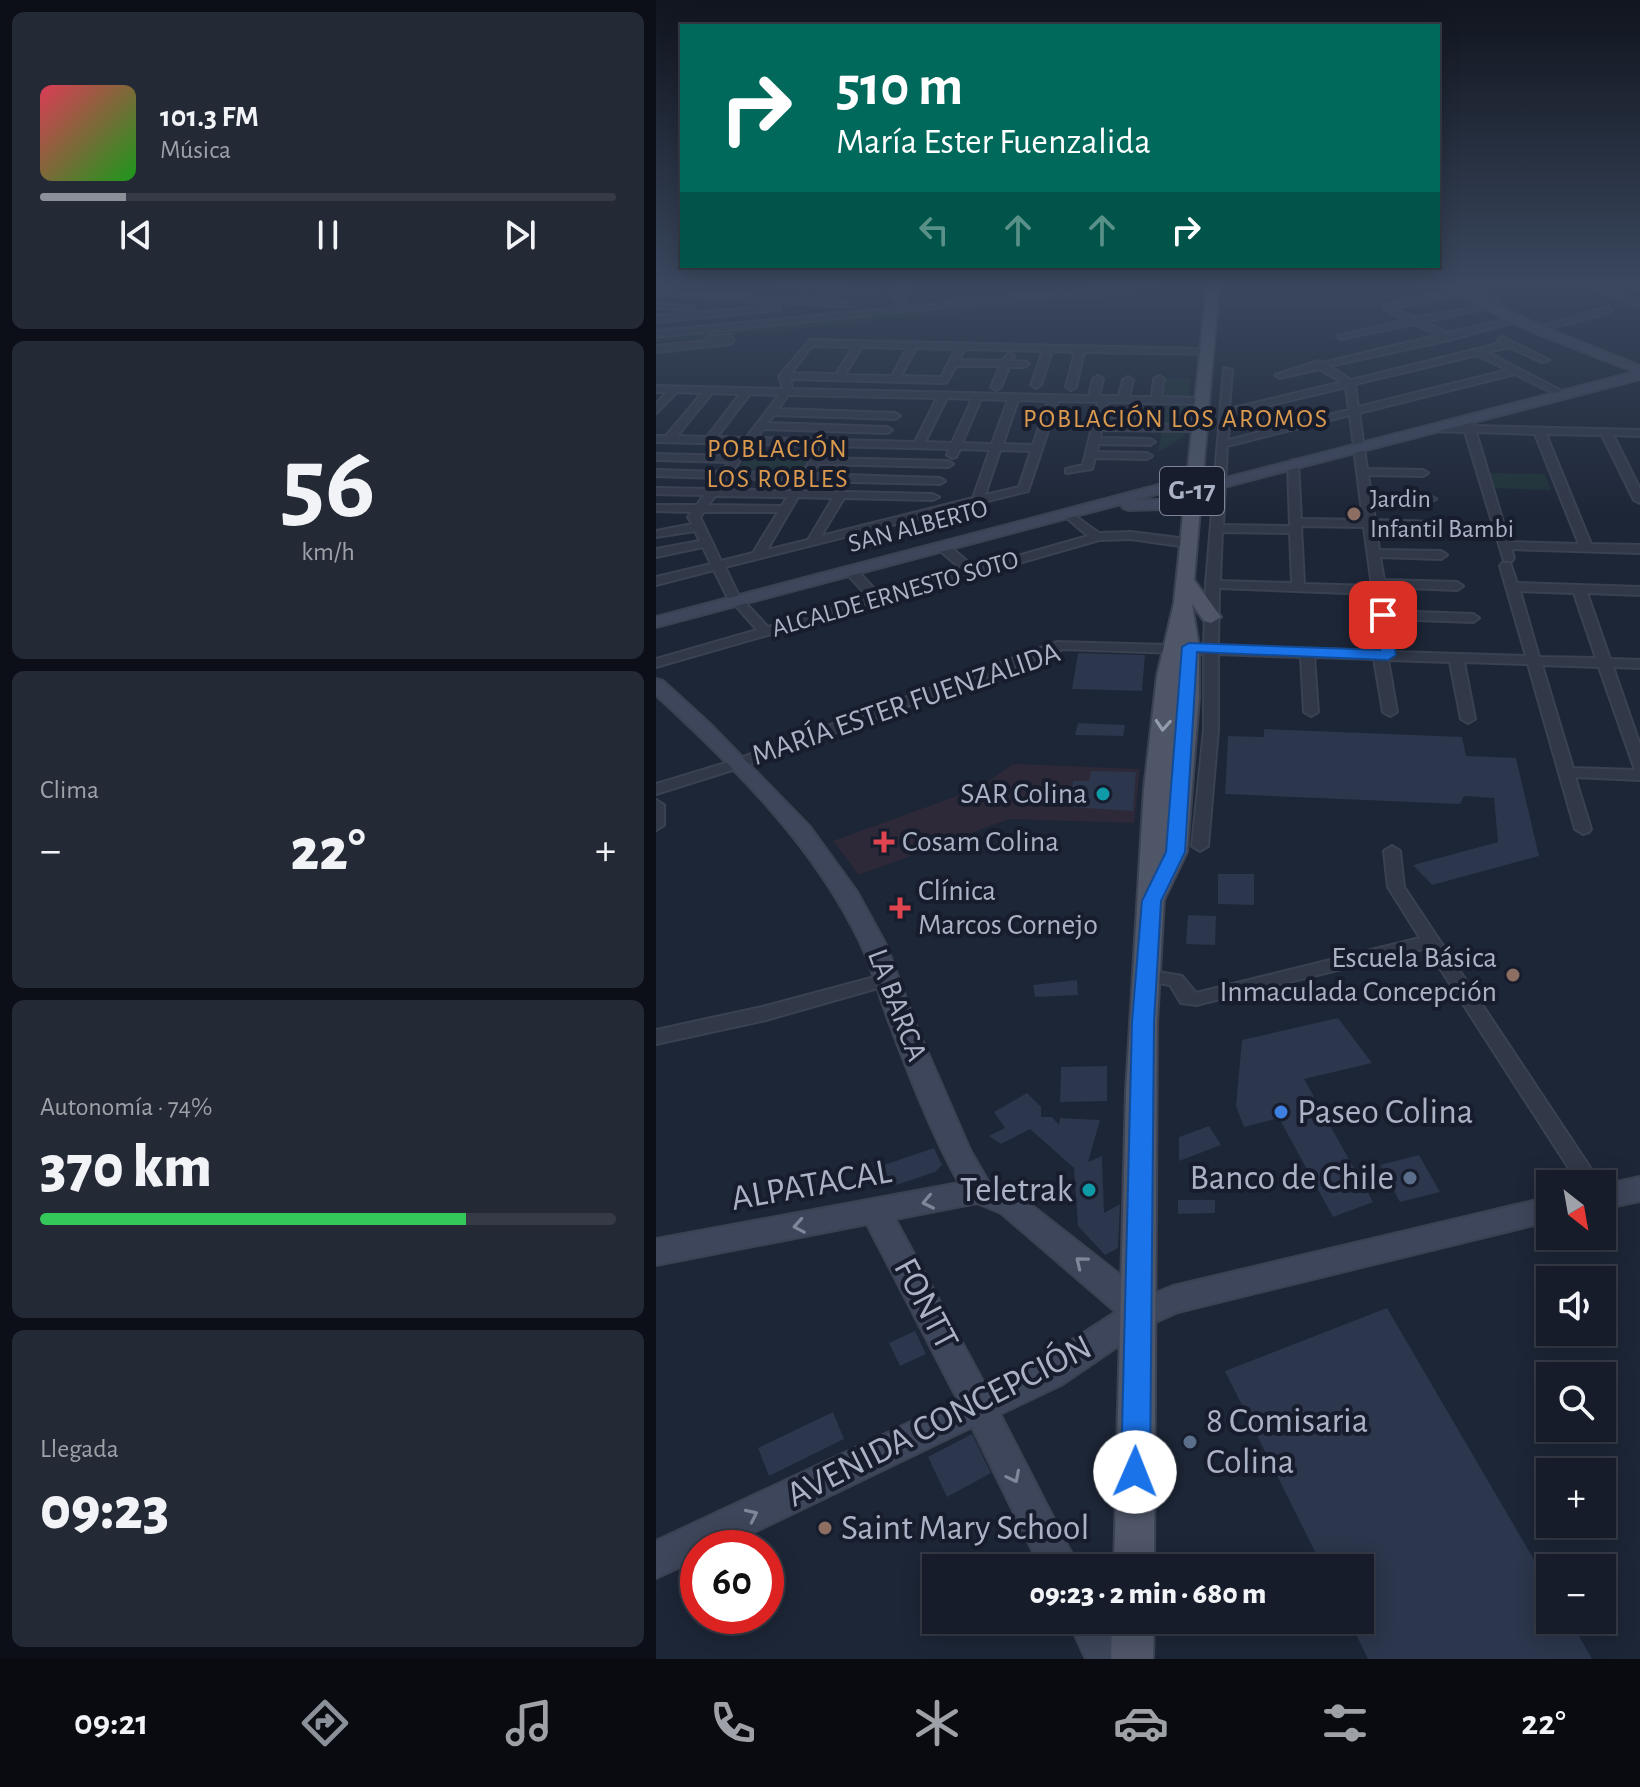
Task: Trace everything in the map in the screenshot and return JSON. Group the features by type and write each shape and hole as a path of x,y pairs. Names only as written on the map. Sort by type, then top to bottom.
{"main road":[{"name":"G-17","path":"1134,1554 1143,1022 1151,901 1151,847 1167,808 1190,648 1183,603 1184,578 1204,362"},
{"path":"1184,578 1211,617"},
{"path":"1132,1659 1133,1634"}],"street":[{"path":"784,376 795,362"},
{"path":"838,378 848,362"},
{"path":"895,379 904,362"},
{"path":"1036,385 1044,362"},
{"path":"1071,387 1077,362"},
{"path":"1280,375 1325,362"},
{"path":"1224,413 1436,362"},
{"path":"1499,362 1562,394"},
{"path":"1222,444 1535,362"},
{"path":"1614,362 1640,373"},
{"path":"784,376 944,380 953,363 1024,364"},
{"path":"996,387 1005,364"},
{"path":"1318,364 1350,383"},
{"path":"1200,846 1211,730 1190,648 1211,617 1227,370"},
{"path":"1468,424 1640,373"},
{"path":"765,631 737,600 693,520 789,385 784,376"},
{"path":"1070,471 1088,467 1100,414 1098,379"},
{"path":"1156,400 1159,379"},
{"path":"1123,400 1128,380"},
{"path":"1350,383 1383,615 1390,712"},
{"path":"656,389 1200,401"},
{"path":"656,410 674,390"},
{"path":"669,439 710,390"},
{"path":"710,440 747,391"},
{"path":"879,445 907,395"},
{"path":"919,445 943,396"},
{"path":"925,515 978,396"},
{"path":"977,502 1014,397"},
{"path":"656,581 1024,489 1054,398"},
{"path":"770,412 895,416"},
{"path":"1100,414 1154,415"},
{"path":"1468,424 1583,829"},
{"path":"1098,505 1192,492 1431,428 1468,424 1640,433"},
{"path":"759,426 887,430"},
{"path":"1097,427 1198,428"},
{"path":"1539,430 1587,548"},
{"path":"1606,432 1640,500"},
{"path":"656,439 1038,448"},
{"path":"1094,441 1150,442"},
{"path":"757,556 826,443"},
{"path":"1091,455 1147,456"},
{"path":"656,457 736,459"},
{"path":"816,461 948,464"},
{"path":"1293,463 1298,587"},
{"path":"1362,472 1423,473"},
{"path":"656,473 940,481"},
{"path":"656,491 933,497"},
{"name":"SAN ALBERTO","path":"656,622 1098,505 1192,492"},
{"path":"812,542 840,495"},
{"path":"1366,497 1430,499"},
{"path":"656,508 785,509"},
{"path":"656,516 700,509"},
{"path":"1067,513 1097,537"},
{"path":"1216,528 1436,525"},
{"path":"656,534 697,527"},
{"name":"ALCALDE ERNESTO SOTO","path":"656,663 1097,537 1120,533 1157,542 1187,543"},
{"path":"656,553 705,543"},
{"path":"943,547 973,572"},
{"path":"1506,557 1587,548 1640,549"},
{"path":"1374,553 1441,555"},
{"path":"851,571 877,600"},
{"path":"1212,584 1457,586"},
{"path":"1512,587 1640,591"},
{"path":"1579,589 1640,767"},
{"path":"1383,615 1473,618"},
{"path":"729,641 742,655"},
{"name":"MARÍA ESTER FUENZALIDA","path":"656,789 737,764 1062,645 1640,664"},
{"path":"1307,652 1311,712"},
{"path":"1456,657 1468,719"},
{"name":"LA BARCA","path":"656,685 802,832 835,875 874,945 957,1153 979,1191"},
{"path":"1567,772 1640,775"},
{"path":"656,805 656,825"},
{"path":"1167,808 1203,809"},
{"path":"1392,851 1396,887 1581,1170"},
{"path":"1147,976 1176,980 1188,998 1196,999 1431,941"},
{"path":"656,1037 766,1013 886,980"},
{"path":"1616,1194 1640,1189"},
{"path":"979,1191 1011,1205 1117,1291 1138,1315"},
{"name":"ALPATACAL","path":"656,1252 979,1191"},
{"name":"FONTT","path":"876,1212 922,1295 1054,1554"},
{"name":"AVENIDA CONCEPCIÓN","path":"656,1560 1049,1374 1138,1315 1173,1300 1536,1212"},
{"path":"1094,1634 1107,1659"}],"shaded area":[{"path":"1013,764 1140,769 1134,823 1009,819 859,875 833,841 979,788"}],"green space":[{"path":"1164,378 1191,379 1184,437 1158,452 1168,400 1162,399"},
{"path":"746,458 812,460 803,473 736,471"},
{"path":"1483,473 1545,474 1551,490 1488,488"}],"building":[{"path":"1078,653 1145,655 1142,691 1072,689"},
{"path":"1078,723 1125,725 1123,736 1075,735"},
{"path":"1264,729 1462,737 1466,756 1516,758 1539,856 1432,885 1413,865 1498,842 1494,798 1464,796 1460,804 1225,794 1228,736 1264,737"},
{"name":"SAR Colina","path":"1091,771 1136,772 1133,811 1070,807 1073,781 1089,781"},
{"path":"1218,874 1254,874 1254,905 1218,904"},
{"path":"1188,915 1216,916 1215,945 1186,944"},
{"path":"1077,980 1078,995 1035,997 1033,985"},
{"name":"Paseo Colina","path":"1338,1018 1372,1063 1304,1079 1373,1202 1333,1217 1279,1118 1244,1127 1236,1106 1242,1040"},
{"path":"1107,1066 1107,1101 1060,1102 1061,1067"},
{"path":"1027,1093 1041,1107 1041,1117 1052,1117 1059,1125 1060,1118 1100,1120 1088,1162 1102,1156 1104,1213 1120,1204 1118,1248 1105,1255 1078,1226 1074,1168 1030,1129 1001,1144 989,1136 1005,1128 994,1112"},
{"path":"1209,1126 1221,1145 1179,1161 1179,1137"},
{"path":"934,1148 942,1165 935,1172 893,1186 889,1182 884,1165"},
{"name":"Banco de Chile","path":"1419,1155 1440,1192 1400,1202 1380,1165"},
{"path":"1178,1200 1215,1200 1215,1213 1178,1214"},
{"path":"1387,1308 1536,1563 1536,1634 1578,1634 1592,1659 1368,1659 1356,1634 1374,1634 1374,1554 1316,1554 1225,1371"},
{"path":"915,1331 926,1354 900,1366 889,1343"},
{"path":"833,1412 844,1439 769,1476 758,1448"},
{"path":"972,1434 991,1473 947,1497 928,1457"}],"place":[{"name":"Jardin Infantil Bambi","path":"1354,514"},
{"name":"SAR Colina","path":"1103,794"},
{"name":"Cosam Colina","path":"884,842"},
{"name":"Clínica Marcos Cornejo","path":"900,908"},
{"name":"Escuela Básica Inmaculada Concepción","path":"1513,975"},
{"name":"Paseo Colina","path":"1281,1112"},
{"name":"Banco de Chile","path":"1410,1178"},
{"name":"Teletrak","path":"1089,1190"},
{"name":"8 Comisaria Colina","path":"1190,1442"},
{"name":"Saint Mary School","path":"825,1528"}],"district":[{"name":"POBLACIÓN LOS AROMOS","path":"1176,419"},
{"name":"POBLACIÓN LOS ROBLES","path":"778,464"}],"route":[{"path":"1135,1472 1143,1022 1151,901 1175,852 1188,698 1189,647 1388,655 1383,615"}]}
